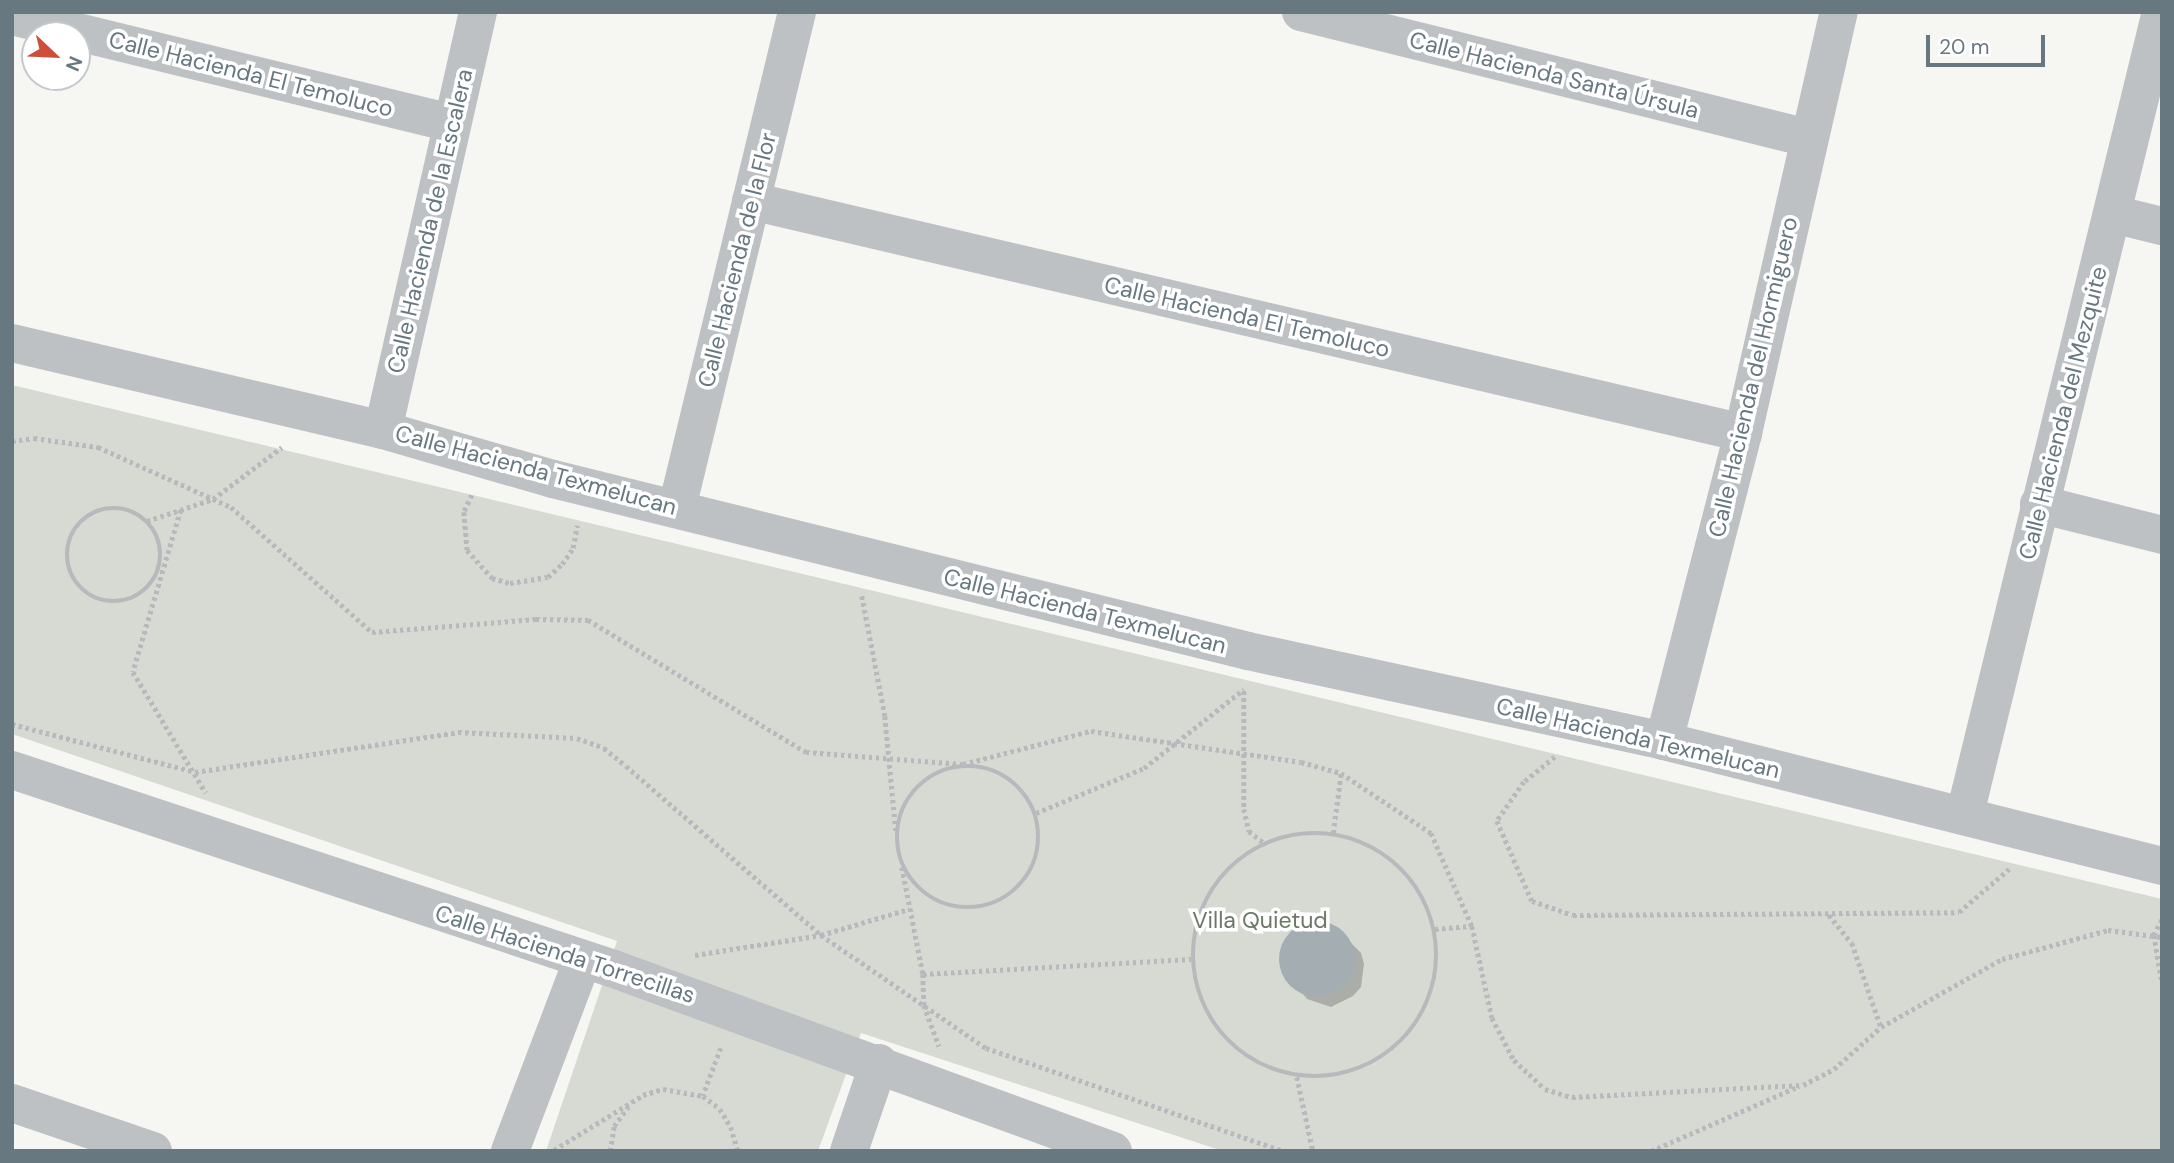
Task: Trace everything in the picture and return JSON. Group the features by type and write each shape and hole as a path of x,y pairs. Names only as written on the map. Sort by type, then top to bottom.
{"street":[{"name":"Calle Hacienda de la Escalera","path":"383,429 450,123 478,12"},
{"name":"Calle Hacienda de la Flor","path":"677,508 797,12"},
{"name":"Calle Hacienda Santa Úrsula","path":"1301,12 1808,138"},
{"name":"Calle Hacienda del Hormiguero","path":"1664,741 1743,432 1808,138 1839,12"},
{"name":"Calle Hacienda del Mezquite","path":"1965,814 2161,12"},
{"name":"Calle Hacienda El Temoluco","path":"12,16 450,123"},
{"name":"Calle Hacienda El Temoluco","path":"751,201 1743,432"},
{"path":"2113,214 2162,226"},
{"name":"Calle Hacienda Texmelucan","path":"12,343 383,429 537,474 1248,651 1664,741 1965,814 2162,866"},
{"path":"2039,504 2162,535"},
{"name":"Calle Hacienda Torrecillas","path":"12,770 736,1011 1113,1151"},
{"path":"510,1151 583,959"},
{"path":"849,1151 879,1063"},
{"path":"12,1102 153,1151"}],"path":[{"path":"147,522 161,549 157,572 144,591 131,599 101,601 75,584 68,570 68,547 77,526 89,515 119,508 147,522 212,499 325,415"},
{"path":"12,440 34,438 98,447 231,507 372,632 537,619 588,620 806,752 964,764 1091,731 1243,754 1341,773 1431,833 1472,926 1492,1018 1514,1060 1545,1089 1572,1097 1803,1085"},
{"path":"502,471 537,474 575,510 577,529 573,548 548,577 530,583 501,580 477,566 467,550 464,512 485,481 502,471"},
{"path":"181,510 132,672 195,772 216,812 226,843"},
{"path":"854,554 889,758 896,838 923,974 924,1005 957,1092"},
{"path":"1248,651 1244,689 1243,754 1249,831 1265,843"},
{"path":"1037,813 1144,768 1244,689"},
{"path":"12,724 195,772 458,732 577,738 604,748 619,760 821,935 986,1048 1284,1151"},
{"path":"1592,727 1524,782 1497,821 1532,901 1573,915 1959,912 1996,884 2040,834"},
{"path":"896,838 900,816 910,794 949,768 972,765 995,770 1016,782 1037,813 1038,854 1030,873 1011,895 992,905 950,907 930,899 912,883 901,863"},
{"path":"1334,833 1341,773"},
{"path":"1298,832 1334,833 1369,844 1399,865 1423,894 1435,929 1437,969 1427,1007 1404,1039 1373,1064 1336,1076 1297,1077 1256,1064 1223,1037 1201,1001 1192,959 1196,923 1211,890 1234,863 1265,843 1298,832"},
{"path":"683,957 821,935 909,909"},
{"path":"1828,914 1852,943 1881,1027"},
{"path":"2162,920 2154,935 2162,982"},
{"path":"1435,929 1472,926"},
{"path":"1651,1151 1834,1069 1881,1027 2002,959 2108,930 2162,937"},
{"path":"923,974 1192,959"},
{"path":"703,1096 736,1011"},
{"path":"1297,1077 1313,1151"},
{"path":"553,1151 643,1096 684,1089 703,1096 720,1109 736,1150"},
{"path":"610,1151 614,1126 643,1096"}],"green space":[{"name":"Villa Quietud","path":"12,385 2162,899 2162,1151 1223,1151 861,1033 818,1151 546,1151 617,941 12,734"}],"building":[{"path":"1317,921 1331,924 1344,932 1352,945 1355,959 1352,973 1344,986 1331,994 1317,997 1303,994 1290,986 1282,973 1279,959 1282,945 1290,932 1303,924"}]}
